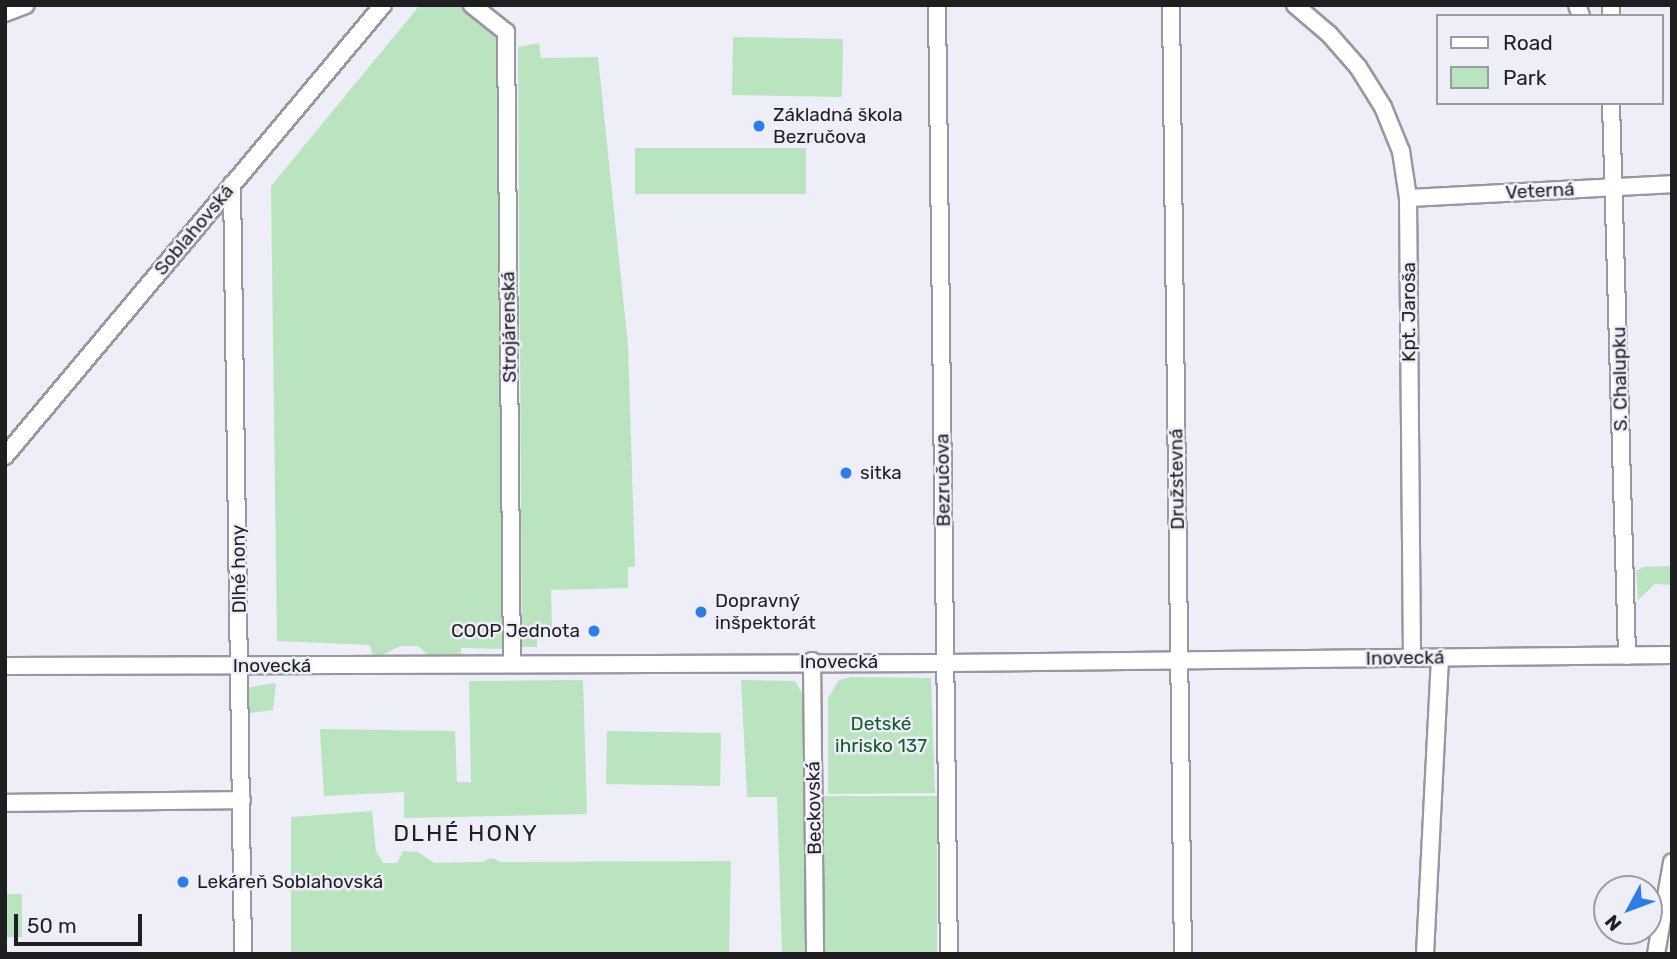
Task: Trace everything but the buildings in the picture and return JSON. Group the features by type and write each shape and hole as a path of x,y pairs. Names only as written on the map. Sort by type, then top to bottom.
{"street":[{"path":"5,13 26,5"},
{"name":"Soblahovská","path":"5,456 383,5"},
{"name":"Strojárenská","path":"472,5 506,32 512,664"},
{"name":"Bezručova","path":"937,5 949,954"},
{"name":"Družstevná","path":"1171,5 1183,954"},
{"name":"Kpt. Jaroša","path":"1295,5 1329,34 1358,67 1383,107 1401,151 1408,198 1412,657"},
{"name":"S. Chalupku","path":"1611,105 1627,656"},
{"name":"Dlhé hony","path":"232,184 243,954"},
{"name":"Veterná","path":"1408,198 1672,184"},
{"name":"Inovecká","path":"5,666 241,667 812,661 946,663 1672,655"},
{"path":"1425,954 1440,657"},
{"name":"Beckovská","path":"812,661 815,954"},
{"path":"5,803 242,800"},
{"path":"1656,954 1672,862"}],"green space":[{"path":"420,5 461,5 502,44 506,649 461,648 461,656 428,655 418,646 400,646 375,659 369,645 277,641 271,186"},
{"path":"733,37 843,39 842,97 732,95"},
{"path":"539,43 541,58 598,57 628,345 635,567 628,567 628,588 551,590 552,631 537,632 537,647 522,647 518,47"},
{"path":"635,148 806,148 806,194 635,194"},
{"path":"1672,566 1672,585 1655,584 1638,600 1636,571 1643,567"},
{"name":"Detské ihrisko 137","path":"851,677 931,678 935,793 828,794 828,698 839,680"},
{"path":"583,680 587,814 404,818 404,792 324,796 320,729 455,731 457,782 471,782 469,681"},
{"path":"741,680 795,681 805,698 805,954 782,954 777,797 747,797"},
{"path":"276,683 273,710 244,714 245,688"},
{"path":"607,731 721,733 720,786 606,784"},
{"path":"823,796 937,796 937,954 823,954"},
{"path":"372,811 376,851 383,863 397,863 403,851 418,852 434,863 482,862 491,858 502,862 731,861 729,954 291,954 291,817"},
{"path":"5,894 22,894 22,937 5,937"}],"place":[{"name":"Základná škola Bezručova","path":"759,126"},
{"name":"sitka","path":"846,473"},
{"name":"Dopravný inšpektorát","path":"701,612"},
{"name":"COOP Jednota","path":"594,631"},
{"name":"Lekáreň Soblahovská","path":"183,882"}],"district":[{"name":"DLHÉ HONY","path":"466,833"}]}
